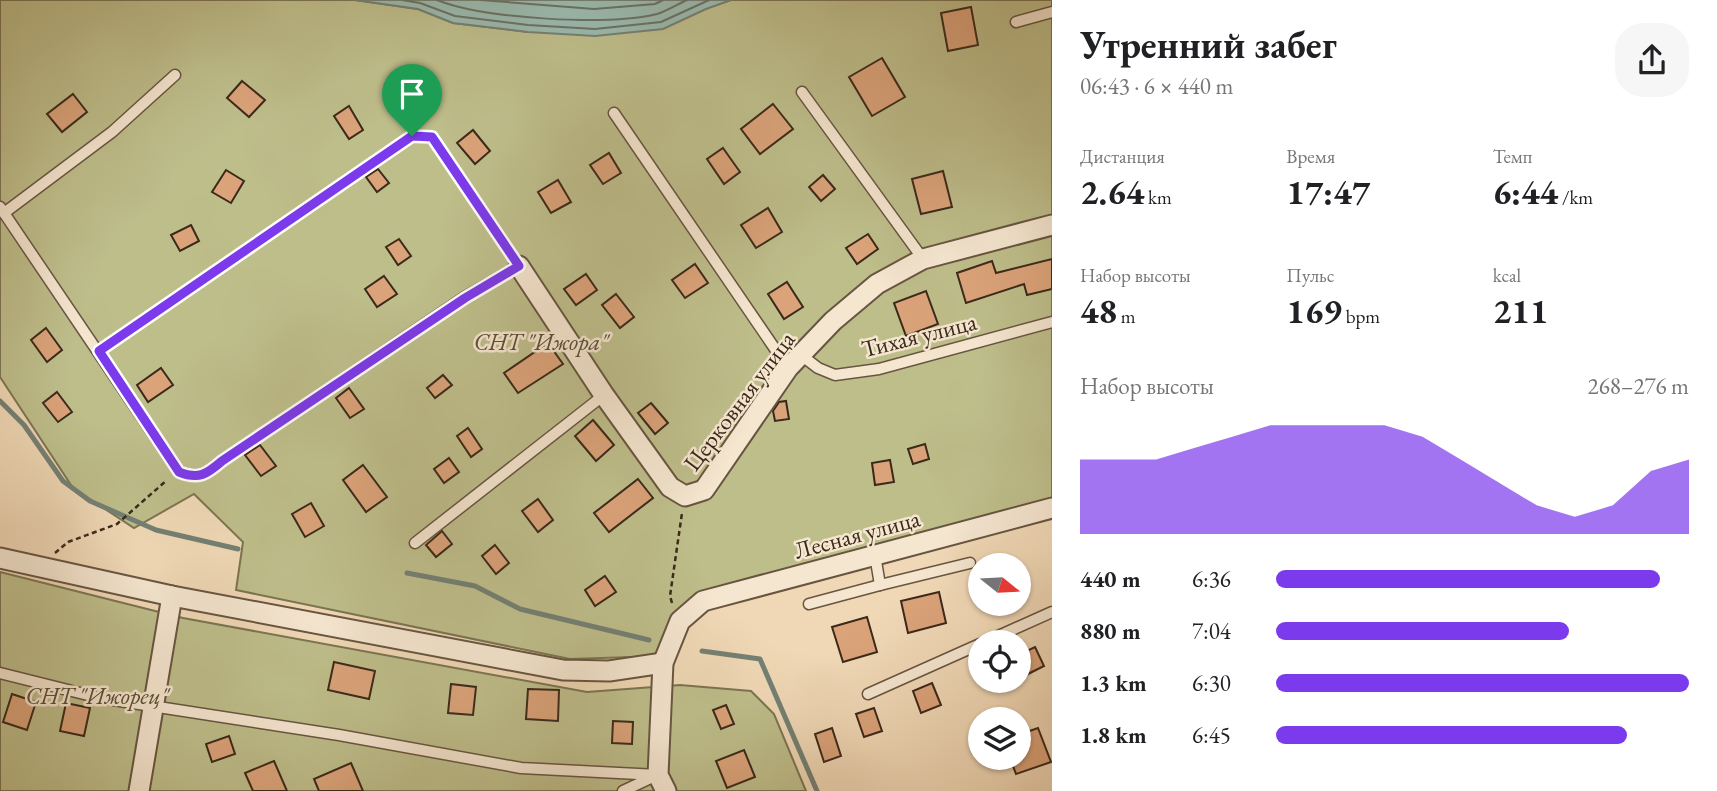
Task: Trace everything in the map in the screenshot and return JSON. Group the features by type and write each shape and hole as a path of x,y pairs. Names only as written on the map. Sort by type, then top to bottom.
{"street":[{"name":"Церковная улица","path":"685,496 704,491 794,362 833,321 877,284 923,259 1052,225"},
{"path":"519,266 604,396 670,487 685,496"},
{"name":"Лесная улица","path":"680,621 703,601 1052,508"},
{"path":"0,558 172,596 564,670 609,671 663,663"},
{"path":"139,791 172,596"},
{"path":"662,783 663,663 680,621"}],"lane":[{"path":"1016,22 1052,12"},
{"path":"99,351 412,136 432,137 519,266 453,305 222,461 206,475 191,477 179,472 2,210 113,132 175,75"},
{"path":"802,92 923,259"},
{"path":"614,113 794,362"},
{"name":"Тихая улица","path":"794,362 835,375 846,374 878,369 1052,322"},
{"path":"415,543 604,396"},
{"path":"875,555 880,584"},
{"path":"809,604 968,563"},
{"path":"1012,630 1052,612"},
{"path":"868,694 968,649"},
{"path":"0,673 100,698 521,768 662,783"},
{"path":"623,791 662,783"}],"path":[{"path":"45,568 56,551 68,542 117,524 157,487 179,472"},
{"path":"680,621 670,596 685,496"}],"green space":[{"name":"СНТ \"Ижора\"","path":"0,0 355,0 418,9 453,23 528,32 706,8 731,0 1052,0 1052,508 703,601 663,663 632,657 570,659 236,590 243,542 194,494 134,528 73,488 0,377"},
{"name":"СНТ \"Ижорец\"","path":"0,572 183,618 587,692 680,685 751,691 774,714 806,791 0,791"}],"water":[{"path":"355,0 731,0 663,29 595,36 528,32 453,23 418,9"}],"building":[{"path":"971,7 978,45 948,51 941,13"},
{"path":"882,58 905,97 872,116 849,77"},
{"path":"242,81 265,100 249,117 227,98"},
{"path":"73,94 87,112 62,132 47,114"},
{"path":"773,104 793,129 760,154 741,129"},
{"path":"349,106 363,130 349,139 334,116"},
{"path":"473,130 490,151 475,164 457,143"},
{"path":"723,148 740,172 724,184 707,159"},
{"path":"609,153 621,173 603,184 590,165"},
{"path":"378,169 389,183 377,192 366,177"},
{"path":"226,170 244,181 231,203 212,192"},
{"path":"943,171 952,207 921,214 912,179"},
{"path":"823,175 835,189 821,201 809,187"},
{"path":"558,180 571,202 551,213 538,192"},
{"path":"768,208 782,232 756,248 741,225"},
{"path":"191,225 199,241 180,251 171,235"},
{"path":"868,234 878,249 857,264 846,248"},
{"path":"399,239 411,256 398,265 386,247"},
{"path":"1052,259 1052,289 1027,295 1024,284 966,303 957,273 992,261 996,273"},
{"path":"695,264 708,283 685,298 672,280"},
{"path":"586,274 597,290 576,305 564,289"},
{"path":"384,276 397,294 377,307 365,289"},
{"path":"787,282 803,307 784,319 768,294"},
{"path":"926,291 938,324 906,336 894,303"},
{"path":"616,294 634,317 620,328 602,305"},
{"path":"46,328 62,350 47,362 31,340"},
{"path":"548,343 563,364 518,393 504,373"},
{"path":"161,368 173,385 148,402 137,385"},
{"path":"443,375 452,385 435,398 427,388"},
{"path":"349,388 364,409 350,418 336,398"},
{"path":"57,392 72,412 58,422 43,403"},
{"path":"786,401 789,419 775,421 773,411 779,402"},
{"path":"651,403 668,423 655,434 638,413"},
{"path":"593,420 614,445 596,461 575,436"},
{"path":"468,428 482,449 471,457 457,436"},
{"path":"925,444 929,459 913,464 908,449"},
{"path":"260,445 276,466 261,476 245,455"},
{"path":"449,458 459,472 444,483 434,469"},
{"path":"890,460 894,482 875,485 872,463"},
{"path":"363,465 387,497 366,512 343,480"},
{"path":"638,479 653,498 609,532 594,513"},
{"path":"538,499 553,520 538,532 522,511"},
{"path":"311,503 324,526 305,537 292,514"},
{"path":"442,531 452,544 436,557 426,545"},
{"path":"495,545 509,563 496,574 482,556"},
{"path":"605,576 616,592 595,606 585,590"},
{"path":"939,592 946,623 908,633 901,601"},
{"path":"867,617 877,652 843,662 832,627"},
{"path":"1035,647 1044,666 1031,672 1031,649"},
{"path":"334,662 375,671 369,699 328,690"},
{"path":"932,683 941,705 921,713 913,691"},
{"path":"451,684 476,687 473,715 448,713"},
{"path":"528,689 559,690 558,721 526,719"},
{"path":"12,694 36,702 27,730 3,722"},
{"path":"66,703 90,708 84,736 60,731"},
{"path":"726,705 734,724 721,729 713,710"},
{"path":"874,708 882,731 864,737 856,714"},
{"path":"613,721 633,722 632,744 612,743"},
{"path":"832,728 841,756 824,762 815,734"},
{"path":"1038,728 1051,762 1031,769 1031,730"},
{"path":"229,736 235,754 212,762 206,744"},
{"path":"744,750 755,777 727,788 716,761"},
{"path":"274,761 287,791 253,791 245,773"},
{"path":"351,763 363,791 319,791 314,779"}],"waterway":[{"path":"0,401 24,425 63,481 90,501 156,530 238,549"},
{"path":"407,573 475,586 520,609 649,640"},
{"path":"702,651 760,659 817,791"}],"route":[{"path":"412,136 432,137 519,266 465,298 222,461 206,475 191,477 179,472 99,351 412,136"}]}
